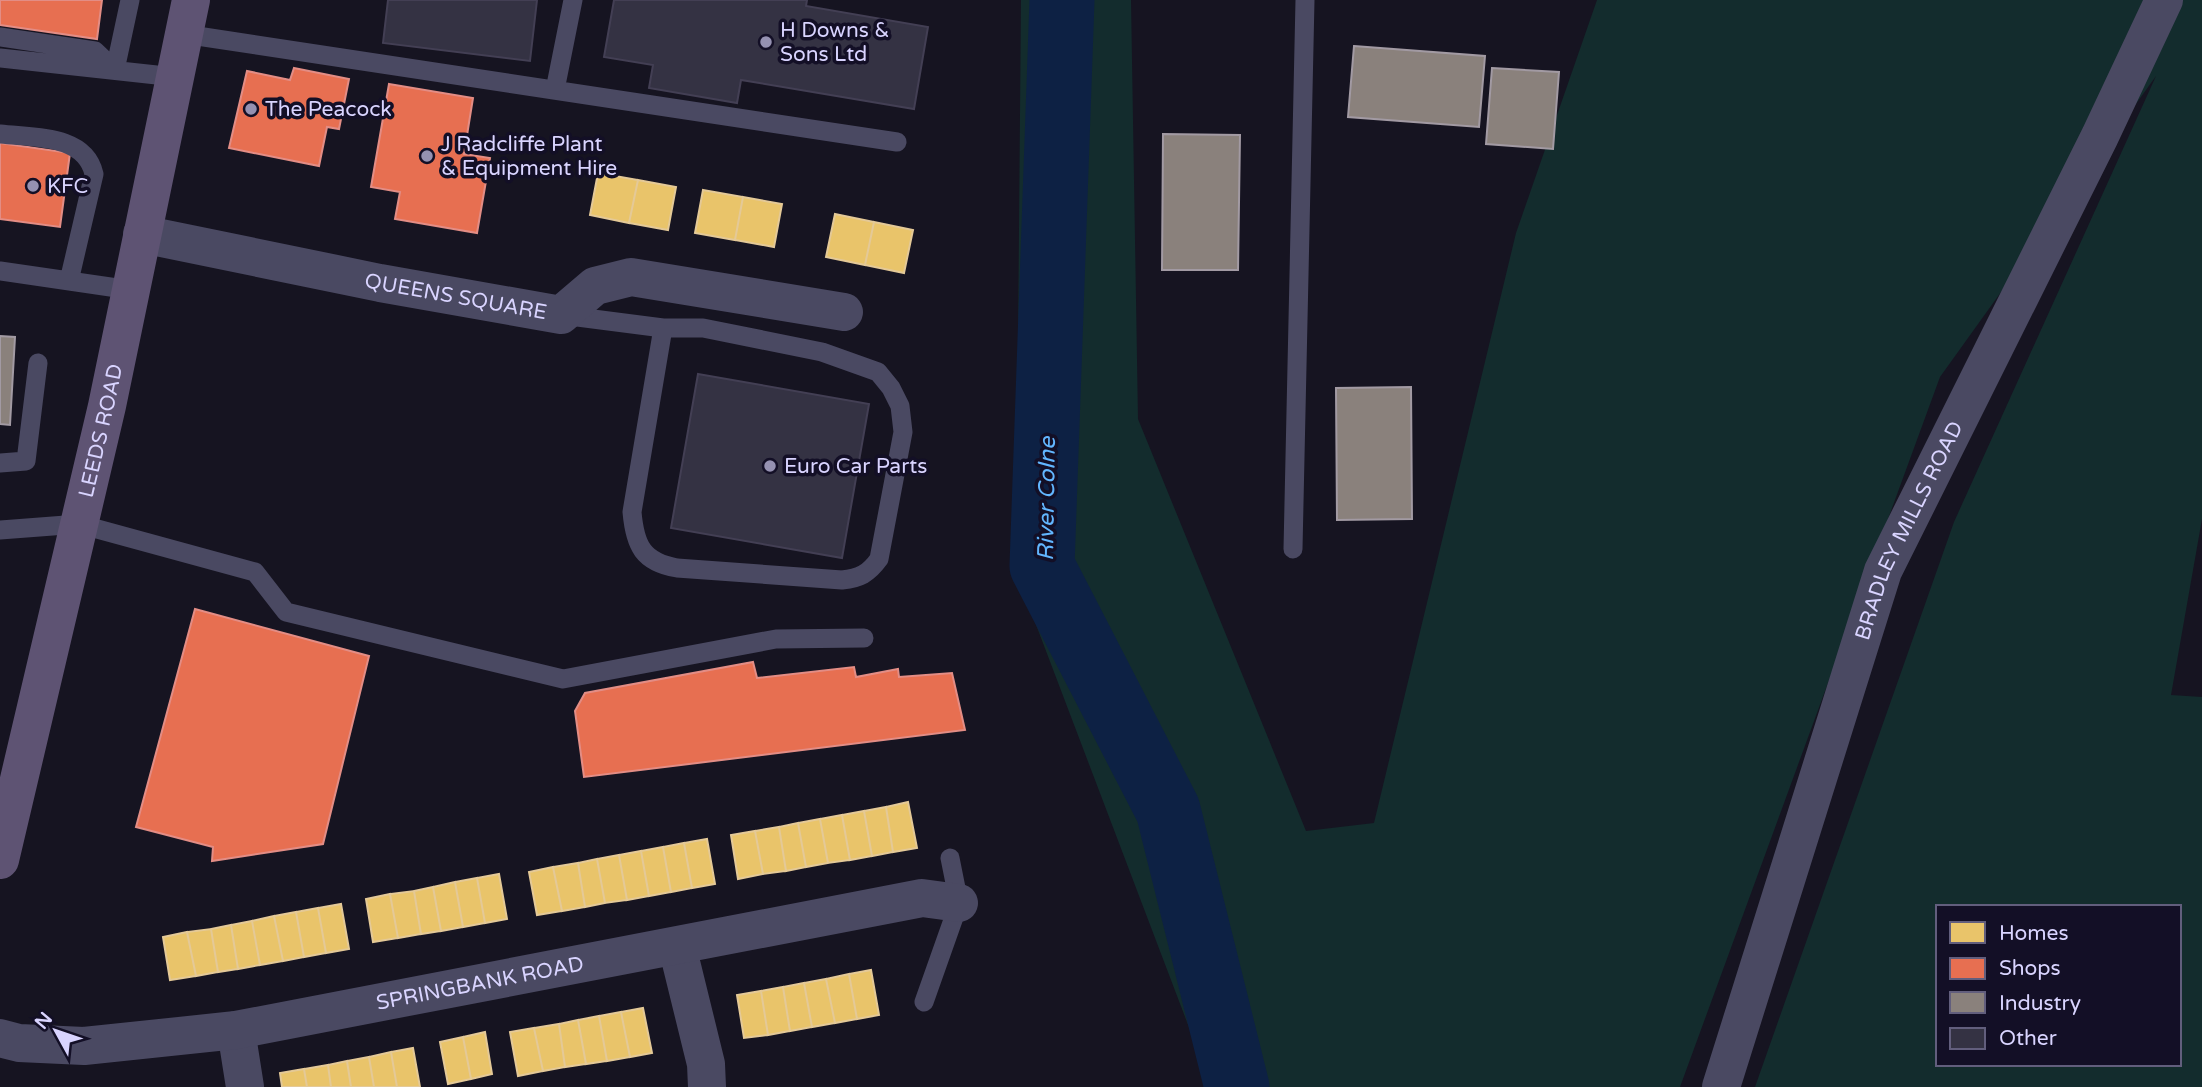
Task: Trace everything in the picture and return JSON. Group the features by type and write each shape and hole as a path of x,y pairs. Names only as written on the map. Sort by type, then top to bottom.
{"main road":[{"name":"LEEDS ROAD","path":"0,860 79,524 188,17"}],"street":[{"name":"BRADLEY MILLS ROAD","path":"1721,1087 1883,571 2100,136 2164,0"},
{"name":"QUEENS SQUARE","path":"142,234 380,283 561,315 594,286 631,277 844,312"},
{"name":"SPRINGBANK ROAD","path":"0,1038 19,1042 84,1046 236,1030 922,898 959,903"},
{"path":"677,946 706,1064 707,1087"},
{"path":"236,1030 245,1087"}],"lane":[{"path":"115,70 130,0"},
{"path":"555,90 573,0"},
{"path":"1293,549 1305,0"},
{"path":"188,17 555,90 897,142"},
{"path":"0,37 95,51 115,70"},
{"path":"0,58 175,77"},
{"path":"0,134 66,143 80,149 91,161 94,174 69,281"},
{"path":"2,267 131,290"},
{"path":"561,315 663,328 703,327 822,352 878,372 891,388 900,406 903,432 879,559 869,572 842,580 677,568 655,564 641,549 634,531 632,512 663,328"},
{"path":"0,463 26,461 38,363"},
{"path":"0,530 79,524 255,572 286,612 563,679 776,639 864,638"},
{"path":"924,1002 959,903 950,858"}],"green space":[{"path":"1021,0 1131,0 1138,419 1306,831 1374,823 1516,233 1597,0 2202,0 2202,519 2171,695 2202,697 2202,1087 1755,1087 1954,522 2156,76 1940,377 1680,1087 1209,1087 1209,1080 1016,572"}],"building: Homes":[{"path":"598,173 638,180 629,223 590,215"},
{"path":"638,180 676,187 668,230 629,223"},
{"path":"703,190 743,197 735,240 695,233"},
{"path":"743,197 782,204 774,247 735,240"},
{"path":"835,214 874,222 865,265 826,257"},
{"path":"874,222 913,230 904,273 865,265"},
{"path":"908,802 917,848 893,852 886,807"},
{"path":"886,807 893,852 872,856 864,811"},
{"path":"864,811 872,856 850,860 842,815"},
{"path":"842,815 850,860 828,863 820,819"},
{"path":"820,819 828,863 806,867 798,823"},
{"path":"798,823 806,867 786,871 779,827"},
{"path":"779,827 786,871 763,874 755,831"},
{"path":"755,831 763,874 738,879 731,835"},
{"path":"707,839 715,884 692,888 684,843"},
{"path":"684,843 692,888 671,892 663,847"},
{"path":"663,847 671,892 649,896 641,851"},
{"path":"641,851 649,896 627,900 619,855"},
{"path":"619,855 627,900 605,903 597,859"},
{"path":"597,859 605,903 585,907 578,863"},
{"path":"578,863 585,907 562,911 553,867"},
{"path":"553,867 562,911 537,915 529,872"},
{"path":"499,874 507,919 485,923 477,878"},
{"path":"477,878 485,923 463,927 455,882"},
{"path":"455,882 463,927 441,931 433,887"},
{"path":"433,887 441,931 421,934 414,891"},
{"path":"414,891 421,934 398,938 390,894"},
{"path":"390,894 398,938 373,942 366,899"},
{"path":"341,904 349,949 326,953 318,908"},
{"path":"318,908 326,953 304,957 296,912"},
{"path":"296,912 304,957 283,961 274,916"},
{"path":"274,916 283,961 260,965 252,921"},
{"path":"252,921 260,965 238,969 231,925"},
{"path":"231,925 238,969 218,972 211,929"},
{"path":"211,929 218,972 196,976 187,932"},
{"path":"187,932 196,976 170,980 163,937"},
{"path":"871,970 879,1015 857,1019 849,974"},
{"path":"849,974 857,1019 835,1023 826,979"},
{"path":"826,979 835,1023 812,1027 804,983"},
{"path":"804,983 812,1027 790,1031 783,987"},
{"path":"783,987 790,1031 768,1035 761,991"},
{"path":"761,991 768,1035 744,1038 737,995"},
{"path":"643,1008 652,1053 630,1057 621,1012"},
{"path":"621,1012 630,1057 607,1061 599,1016"},
{"path":"599,1016 607,1061 586,1064 578,1020"},
{"path":"578,1020 586,1064 565,1067 559,1024"},
{"path":"559,1024 565,1067 543,1071 534,1028"},
{"path":"534,1028 543,1071 518,1076 510,1032"},
{"path":"485,1032 492,1074 471,1079 463,1037"},
{"path":"463,1037 471,1079 448,1084 440,1042"},
{"path":"413,1048 420,1087 397,1087 391,1052"},
{"path":"391,1052 397,1087 374,1087 369,1057"},
{"path":"369,1057 374,1087 351,1087 347,1061"},
{"path":"347,1061 351,1087 331,1087 328,1065"},
{"path":"328,1065 331,1087 307,1087 304,1069"},
{"path":"304,1069 307,1087 282,1087 280,1073"}],"building: Shops":[{"path":"0,0 102,0 97,39 0,25"},
{"path":"294,68 349,79 339,129 327,127 319,166 229,148 247,71 290,80"},
{"name":"J Radcliffe Plant & Equipment Hire","path":"389,84 473,98 464,154 490,158 477,233 395,219 400,192 371,187"},
{"name":"KFC","path":"0,143 70,153 60,227 0,219"},
{"path":"195,609 369,656 323,844 212,861 213,847 136,827"},
{"path":"753,662 757,678 854,667 856,677 898,669 899,677 952,673 965,730 584,777 575,711 585,693"}],"building: Industry":[{"path":"1354,46 1485,56 1479,127 1348,117"},
{"path":"1492,68 1559,72 1553,149 1486,144"},
{"path":"1163,134 1240,135 1238,270 1162,270"},
{"path":"0,336 15,337 10,425 0,424"},
{"path":"1411,387 1412,519 1337,520 1336,388"}],"building: Other":[{"path":"388,0 537,0 530,61 383,43"},
{"name":"H Downs & Sons Ltd","path":"614,0 807,0 806,6 928,27 914,109 741,80 737,103 649,88 653,65 604,57"},
{"name":"Euro Car Parts","path":"698,374 869,404 842,558 671,528"}],"waterway":[{"name":"River Colne","path":"1062,0 1042,566 1168,810 1237,1087"}],"place":[{"name":"H Downs & Sons Ltd","path":"766,42"},
{"name":"The Peacock","path":"251,109"},
{"name":"J Radcliffe Plant & Equipment Hire","path":"427,156"},
{"name":"KFC","path":"33,186"},
{"name":"Euro Car Parts","path":"770,466"}]}
